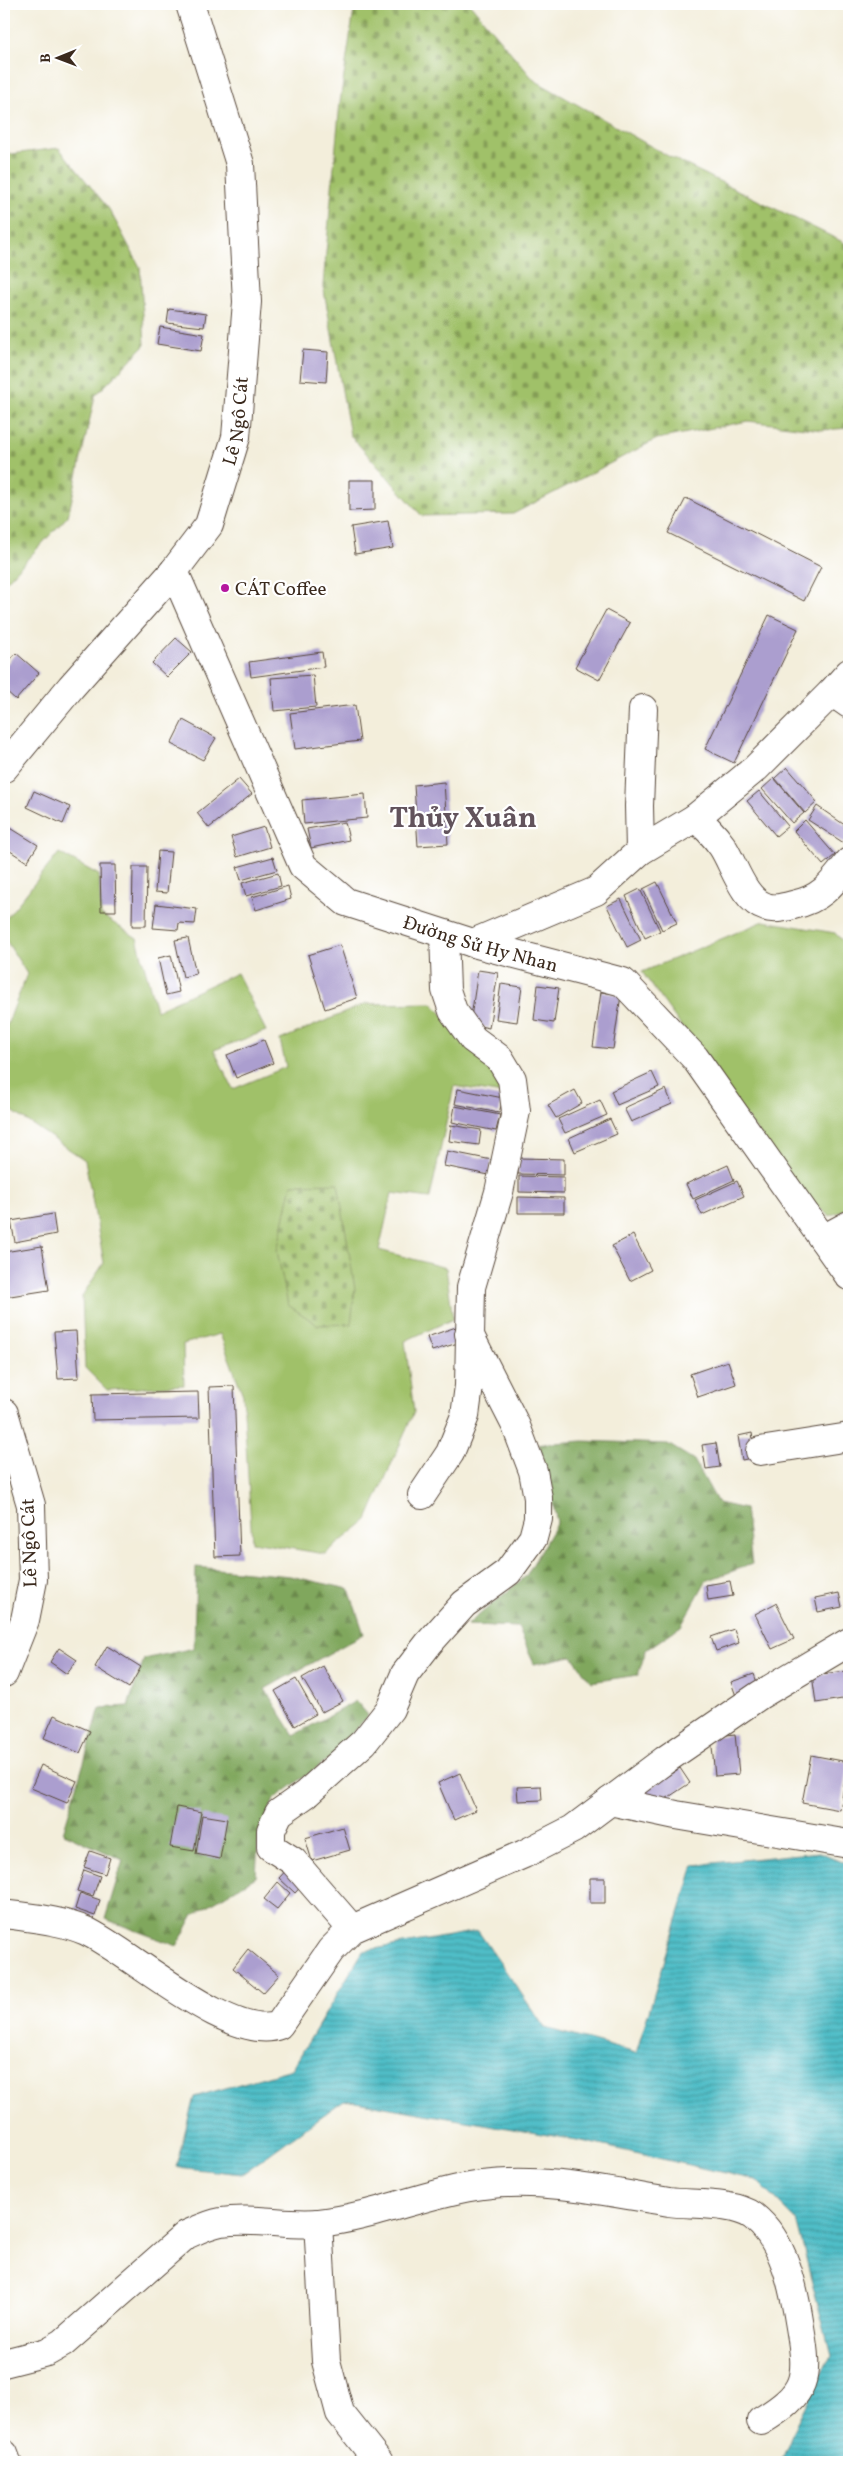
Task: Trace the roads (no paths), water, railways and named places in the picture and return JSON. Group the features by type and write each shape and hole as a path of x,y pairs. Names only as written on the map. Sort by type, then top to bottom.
{"street":[{"name":"Lê Ngô Cát","path":"4,768 71,687 174,571 209,525 236,437 247,302 240,164 190,4"},
{"name":"Đường Sử Hy Nhan","path":"174,571 303,866 346,902 473,943 615,978 623,982 695,1058 849,1276"},
{"path":"473,943 596,891 640,851 696,818 844,690"},
{"path":"640,851 638,806 643,709"},
{"path":"696,818 710,830 723,847 747,891 756,902 767,908 807,902 822,895 849,862"},
{"path":"422,1495 450,1453 465,1416 469,1386 470,1287 499,1192 516,1110 512,1079 500,1059 473,1039 454,1011 446,990 444,934"},
{"path":"823,1239 849,1225"},
{"path":"352,1929 293,1861 271,1846 271,1830 279,1813 306,1794 364,1742 390,1709 405,1674 429,1643 464,1604 508,1572 533,1538 538,1520 538,1498 532,1471 516,1426 469,1334"},
{"name":"Lê Ngô Cát","path":"4,1413 30,1505 33,1580 25,1620 4,1672"},
{"path":"760,1451 849,1437"},
{"path":"4,1914 40,1919 86,1931 196,2001 231,2018 263,2029 278,2025 331,1950 352,1929 524,1854 573,1829 665,1760 760,1695 849,1642"},
{"path":"610,1801 676,1815 849,1844"},
{"path":"4,2363 47,2352 63,2343 186,2235 221,2222 318,2223 373,2212 454,2190 503,2183 611,2191 670,2202 740,2210 752,2216 766,2230 785,2262 797,2308 805,2357 804,2375 795,2397 760,2422"},
{"path":"318,2223 326,2361 340,2413 379,2462"},
{"path":"4,2454 7,2462"}],"water":[{"path":"819,1852 849,1864 849,2462 781,2462 796,2424 831,2355 796,2220 756,2180 577,2140 344,2100 242,2174 176,2167 194,2097 292,2069 363,1951 478,1931 545,2028 636,2053 694,1865"}],"place":[{"name":"CÁT Coffee","path":"225,588"}],"district":[{"name":"Thủy Xuân","path":"463,817"}]}
